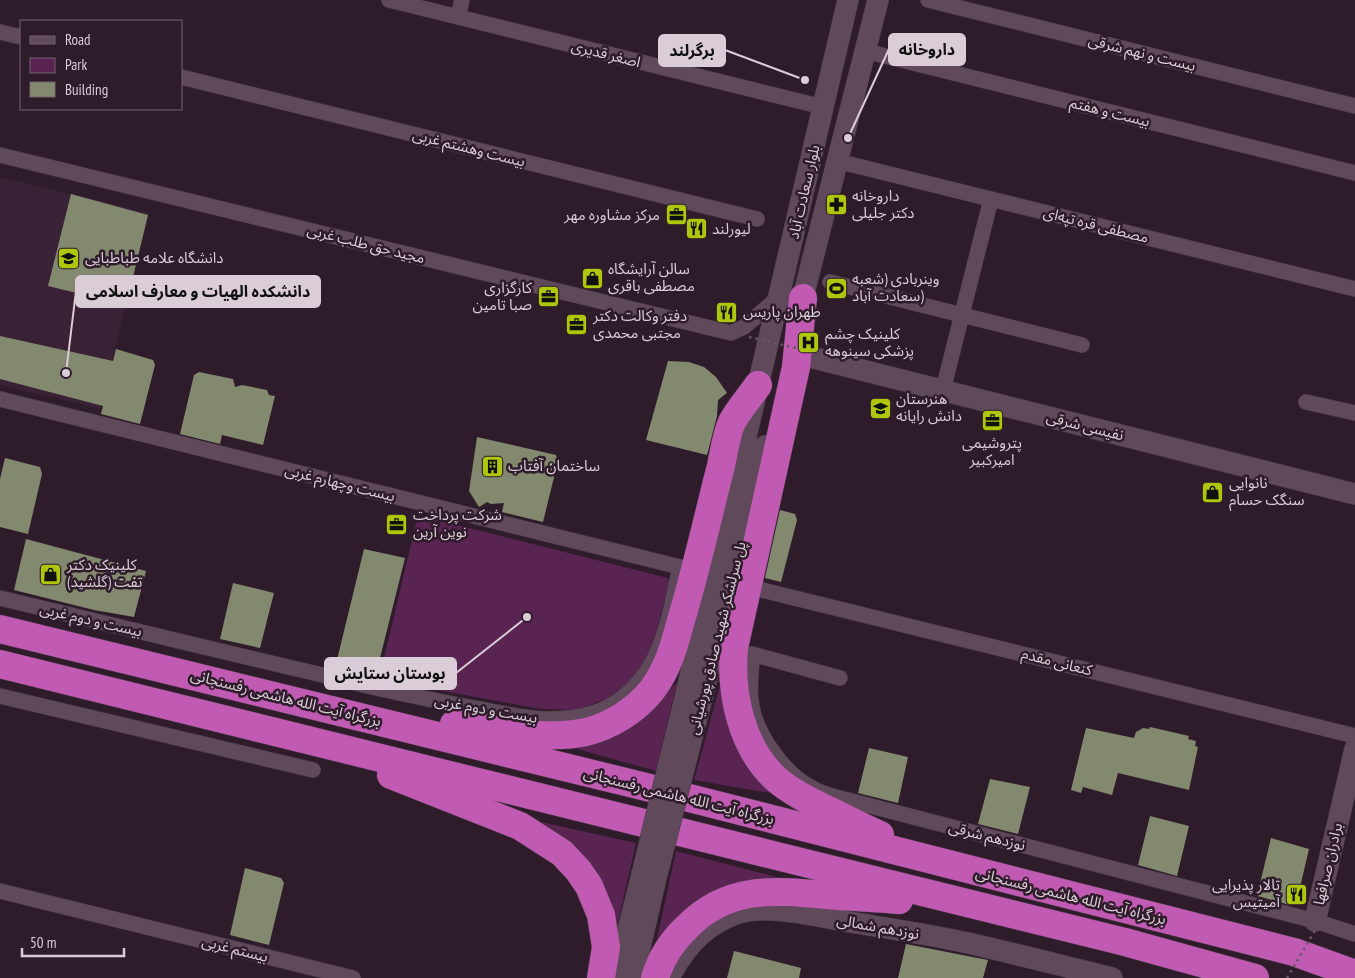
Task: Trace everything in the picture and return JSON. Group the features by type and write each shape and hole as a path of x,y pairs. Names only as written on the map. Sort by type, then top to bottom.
{"highway":[{"path":"791,297 796,367 734,648 732,668 737,705 749,740 760,760 775,778 794,792 813,802 876,834 942,864"},
{"path":"354,714 557,735 586,732 605,726 640,702 652,690 660,678 672,654 732,422 758,385"},
{"name":"بزرگراه آیت الله هاشمی رفسنجانی","path":"0,629 652,788 942,864 1294,952 1355,974"},
{"name":"بزرگراه آیت الله هاشمی رفسنجانی","path":"0,664 1125,942 1255,978"},
{"path":"304,739 520,826 562,853 578,870 589,886 601,915 606,947 601,978"},
{"path":"655,978 659,963 667,950 690,923 703,912 738,896 778,891 969,904"}],"main road":[{"name":"بلوار سعادت آباد","path":"791,297 824,107 848,0"},
{"name":"بلوار سعادت آباد","path":"758,385 791,297 837,161 878,0"},
{"name":"پل سرلشکر شهید صادق پورشیانی","path":"616,978 649,876 791,297"},
{"name":"نفیسی شرقی","path":"815,356 1355,494"},
{"name":"پل سرلشکر شهید صادق پورشیانی","path":"693,700 758,385"},
{"name":"برادران صرافها","path":"1316,924 1355,749"},
{"name":"پل سرلشکر شهید صادق پورشیانی","path":"633,978 649,876"},
{"name":"نوزدهم شمالی","path":"669,978 688,948 702,933 720,921 740,912 753,909 798,913 966,943 1112,978"}],"street":[{"name":"اصغر قدیری","path":"389,0 824,107"},
{"path":"458,17 462,0"},
{"name":"بیست و نهم شرقی","path":"928,0 1355,106"},
{"path":"0,32 20,37"},
{"name":"بیست و هفتم","path":"864,52 1355,173"},
{"name":"بیست وهشتم غربی","path":"182,76 757,219"},
{"name":"مجید حق طلب غربی","path":"0,155 731,333 744,327 791,297"},
{"name":"مصطفی قره تپه‌ای","path":"837,161 1355,290"},
{"path":"943,390 991,199"},
{"path":"830,282 1082,345"},
{"name":"بیست وچهارم غربی","path":"0,399 680,567"},
{"path":"1306,402 1355,413"},
{"name":"بیست و دوم غربی","path":"0,598 397,693 515,715 547,719 573,718 595,712 615,703 635,686 652,664 661,647 680,567"},
{"name":"کنعانی مقدم","path":"758,589 1355,736"},
{"name":"نوزدهم شرقی","path":"840,678 752,654 751,700 755,721 766,742 781,762 814,789 846,800 1355,934"},
{"path":"0,696 313,770"},
{"name":"بیستم غربی","path":"0,891 353,978"}],"path":[{"path":"749,337 815,356"},
{"path":"1287,978 1316,924"}],"shaded area":[{"name":"دانشگاه علامه طباطبایی","path":"0,177 149,213 100,409 0,385"}],"green space":[{"path":"418,515 668,578 669,582 652,651 633,679 606,699 576,710 540,709 379,679"},
{"path":"724,671 782,795 694,780"},
{"path":"677,682 656,771 577,749 659,702"},
{"path":"532,820 636,843 614,940"},
{"path":"676,851 784,879 656,944"}],"building":[{"path":"71,194 148,215 127,302 98,295 97,298 48,286"},
{"path":"0,336 113,361 116,349 153,360 155,365 140,424 101,414 103,406 0,379"},
{"path":"668,361 689,362 704,367 716,377 727,393 718,400 717,416 707,455 646,440"},
{"path":"199,372 233,379 235,387 242,385 267,390 269,395 275,396 263,445 222,435 220,444 180,434 194,375"},
{"path":"477,437 556,455 558,461 543,522 502,512 504,503 491,504 487,502 479,507 469,491"},
{"path":"5,458 40,467 42,474 28,534 0,527 0,479"},
{"path":"780,510 795,514 797,520 781,582 765,578"},
{"path":"26,539 146,571 134,617 94,610 14,590"},
{"path":"364,549 405,558 375,678 335,668"},
{"path":"233,583 274,593 260,648 220,639"},
{"path":"1150,727 1189,736 1188,739 1196,741 1195,746 1198,747 1189,790 1118,773 1112,795 1083,787 1081,793 1071,790 1086,728 1134,738 1136,732 1143,728 1149,729"},
{"path":"869,748 908,757 898,803 858,793"},
{"path":"990,779 1030,787 1018,834 978,824"},
{"path":"1150,816 1189,826 1177,876 1138,865"},
{"path":"1271,838 1309,849 1297,900 1290,905 1257,896"},
{"path":"245,868 281,878 284,883 269,945 230,935"},
{"path":"906,944 988,960 983,978 898,978"},
{"path":"734,951 801,968 799,978 727,978"}],"place":[{"name":"برگرلند","path":"805,80"},
{"name":"داروخانه","path":"848,138"},
{"name":"داروخانه دکتر جلیلی","path":"836,205"},
{"name":"مرکز مشاوره مهر","path":"676,215"},
{"name":"لیورلند","path":"696,229"},
{"name":"دانشگاه علامه طباطبایی","path":"69,258"},
{"name":"سالن آرایشگاه مصطفی باقری","path":"592,278"},
{"name":"وینربادی (شعبه سعادت آباد)","path":"836,288"},
{"name":"کارگزاری صبا تامین","path":"548,297"},
{"name":"طهران پاریس","path":"727,312"},
{"name":"دفتر وکالت دکتر مجتبی محمدی","path":"577,325"},
{"name":"کلینیک چشم پزشکی سینوهه","path":"809,343"},
{"name":"دانشکده الهیات و معارف اسلامی","path":"66,373"},
{"name":"هنرستان دانش رایانه","path":"880,408"},
{"name":"پتروشیمی امیرکبیر","path":"992,420"},
{"name":"ساختمان آفتاب","path":"492,466"},
{"name":"نانوایی سنگک حسام","path":"1213,492"},
{"name":"شرکت پرداخت نوین آرین","path":"397,524"},
{"name":"کلینیک دکتر تفت (گلشید)","path":"51,574"},
{"name":"بوستان ستایش","path":"527,617"},
{"name":"تالار پذیرایی آمیتیس","path":"1296,894"}]}
